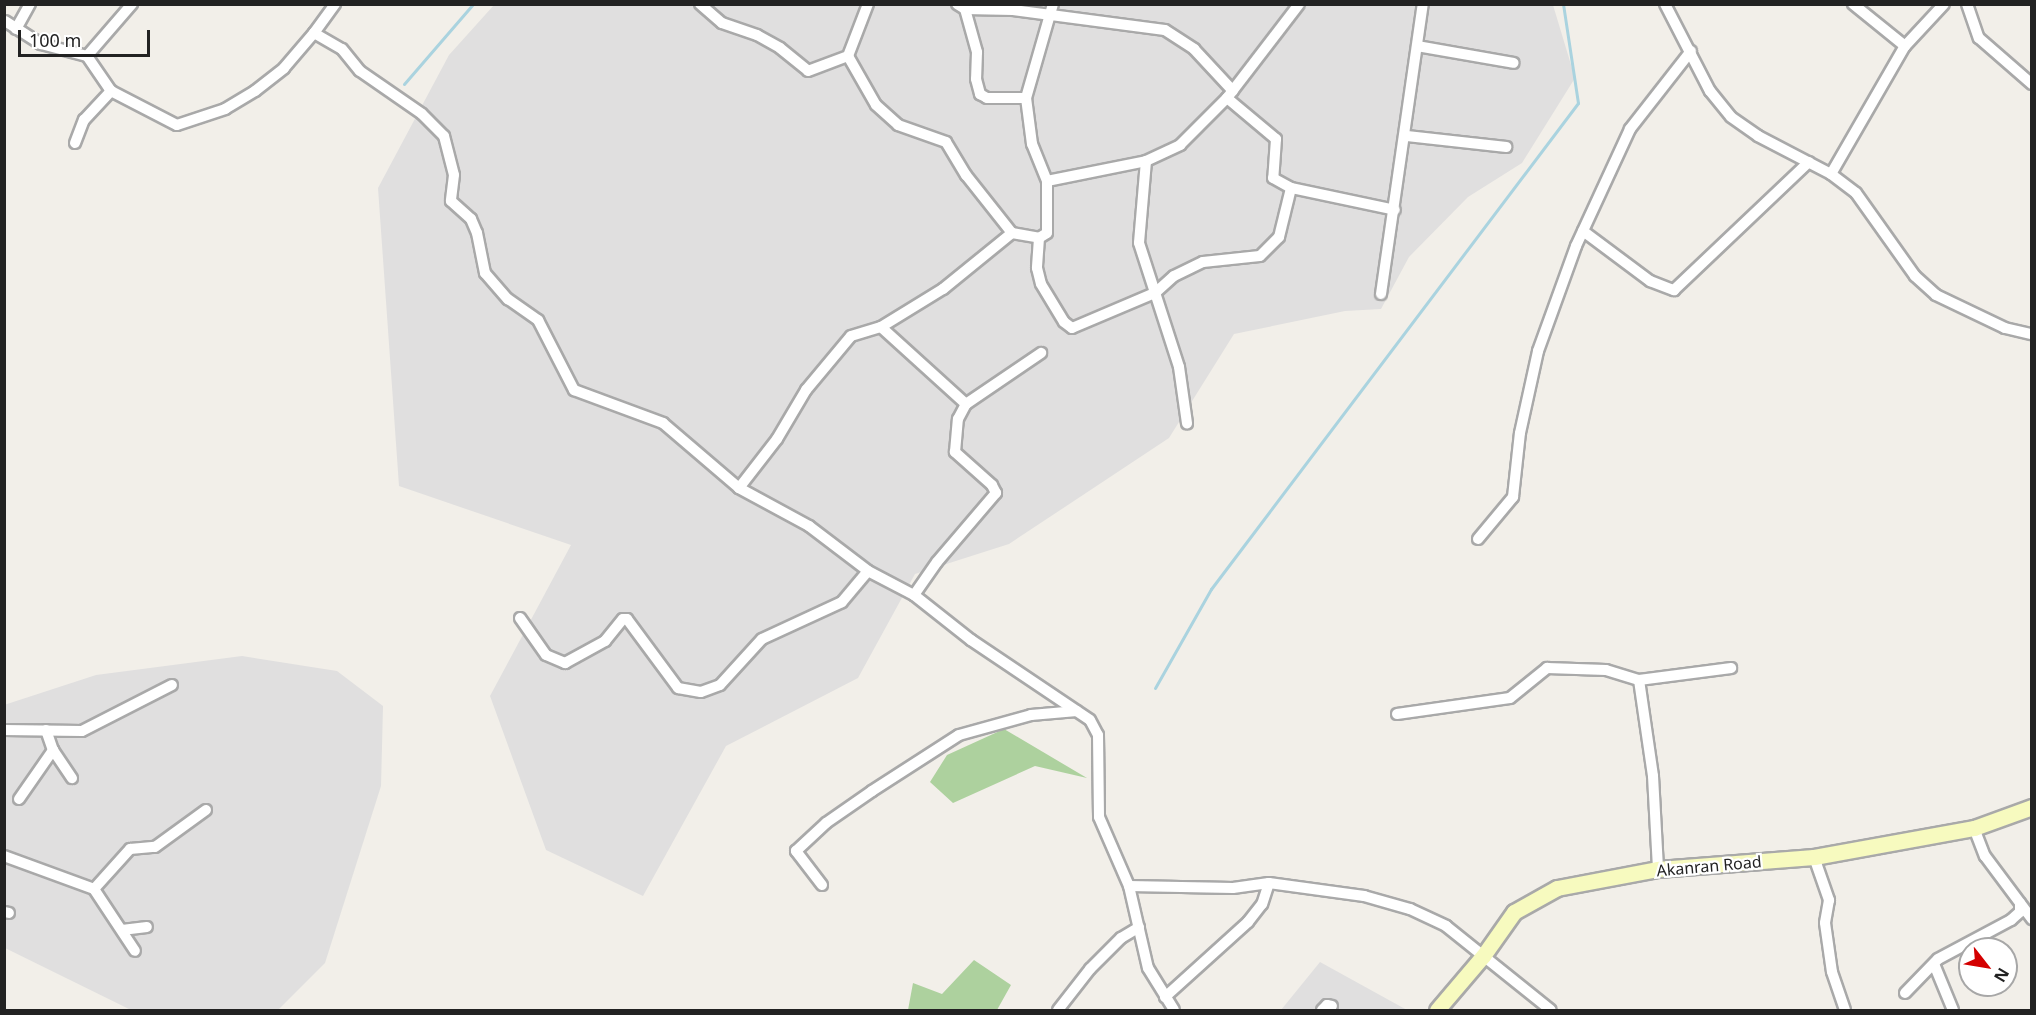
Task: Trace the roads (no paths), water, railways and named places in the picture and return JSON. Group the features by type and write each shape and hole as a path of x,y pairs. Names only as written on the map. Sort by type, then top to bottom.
{"main road":[{"name":"Akanran Road","path":"1437,1011 1483,956 1514,912 1557,888 1658,869 1814,857 1974,828 2031,807"}],"street":[{"path":"16,29 30,4"},
{"path":"87,56 132,4"},
{"path":"5,21 41,44 87,56 111,91 177,125 225,109 255,91 284,68 335,4"},
{"path":"700,4 722,23 757,35 780,48 808,71 848,56 868,4"},
{"path":"1053,4 1052,17 1026,98 1032,144 1047,181 1049,228 1039,238 1037,268 1041,284 1069,328 1155,293 1174,276 1203,262 1260,256 1272,248 1279,237 1291,188"},
{"path":"1047,181 1146,161 1180,145 1230,94 1299,4"},
{"path":"1381,294 1407,136 1423,4"},
{"path":"1665,4 1710,91 1731,117 1758,136 1831,174 1872,211 1925,286 1974,315 2005,328 2031,334"},
{"path":"1853,4 1905,46"},
{"path":"1831,174 1905,46 1944,4"},
{"path":"1966,4 1978,38 2031,84"},
{"path":"1026,98 987,98 980,94 976,79 977,52 961,7 1012,10 1166,30 1194,49 1230,94 1273,133 1276,154 1271,173 1291,188 1395,210"},
{"path":"314,33 342,49 360,71 422,114 444,136 454,175 451,201 474,226 485,273 507,299 538,320 574,390 663,423 739,488 809,526 868,571 914,595 971,640 1090,720 1098,735 1100,817 1129,886 1148,968 1172,1010"},
{"path":"1418,46 1514,63"},
{"path":"1478,539 1513,497 1520,433 1538,351 1583,231 1630,129 1691,51"},
{"path":"848,56 876,105 898,125 946,142 966,175 1012,233 1039,238"},
{"path":"75,143 84,120 111,91"},
{"path":"1407,136 1506,147"},
{"path":"1146,161 1139,243 1179,367 1187,423"},
{"path":"1583,231 1650,281 1669,291 1674,290 1809,162"},
{"path":"739,488 777,439 806,390 851,336 861,330 881,327 943,289 1012,233"},
{"path":"881,327 966,404"},
{"path":"914,595 937,562 996,493 992,485 955,452 957,419 966,404 1041,353"},
{"path":"520,618 546,655 565,663 605,641 623,619 627,619 678,688 701,692 720,685 762,639 842,602 868,571"},
{"path":"1397,714 1510,698 1546,668 1606,670 1639,680 1731,668"},
{"path":"1639,680 1653,776 1658,869"},
{"path":"4,730 82,730 172,685"},
{"path":"822,885 796,851 826,823 872,791 959,735 1031,715 1077,711"},
{"path":"46,729 53,750 72,778"},
{"path":"19,799 53,750"},
{"path":"94,889 130,849 155,846 206,810"},
{"path":"1974,828 1985,856 2031,919"},
{"path":"4,856 94,889 135,951"},
{"path":"1814,857 1829,900 1825,923 1832,972 1845,1011"},
{"path":"1129,886 1233,888 1269,883 1364,896 1410,909 1446,926 1551,1011"},
{"path":"1164,997 1248,922 1262,904 1269,883"},
{"path":"1905,993 1934,964 2011,920 2020,912 2020,903"},
{"path":"122,930 147,927"},
{"path":"1058,1011 1090,969 1121,938 1138,927"},
{"path":"1934,964 1953,1011"}],"waterway":[{"path":"404,84 473,4"},
{"path":"1155,688 1211,589 1578,103 1563,4"}]}
